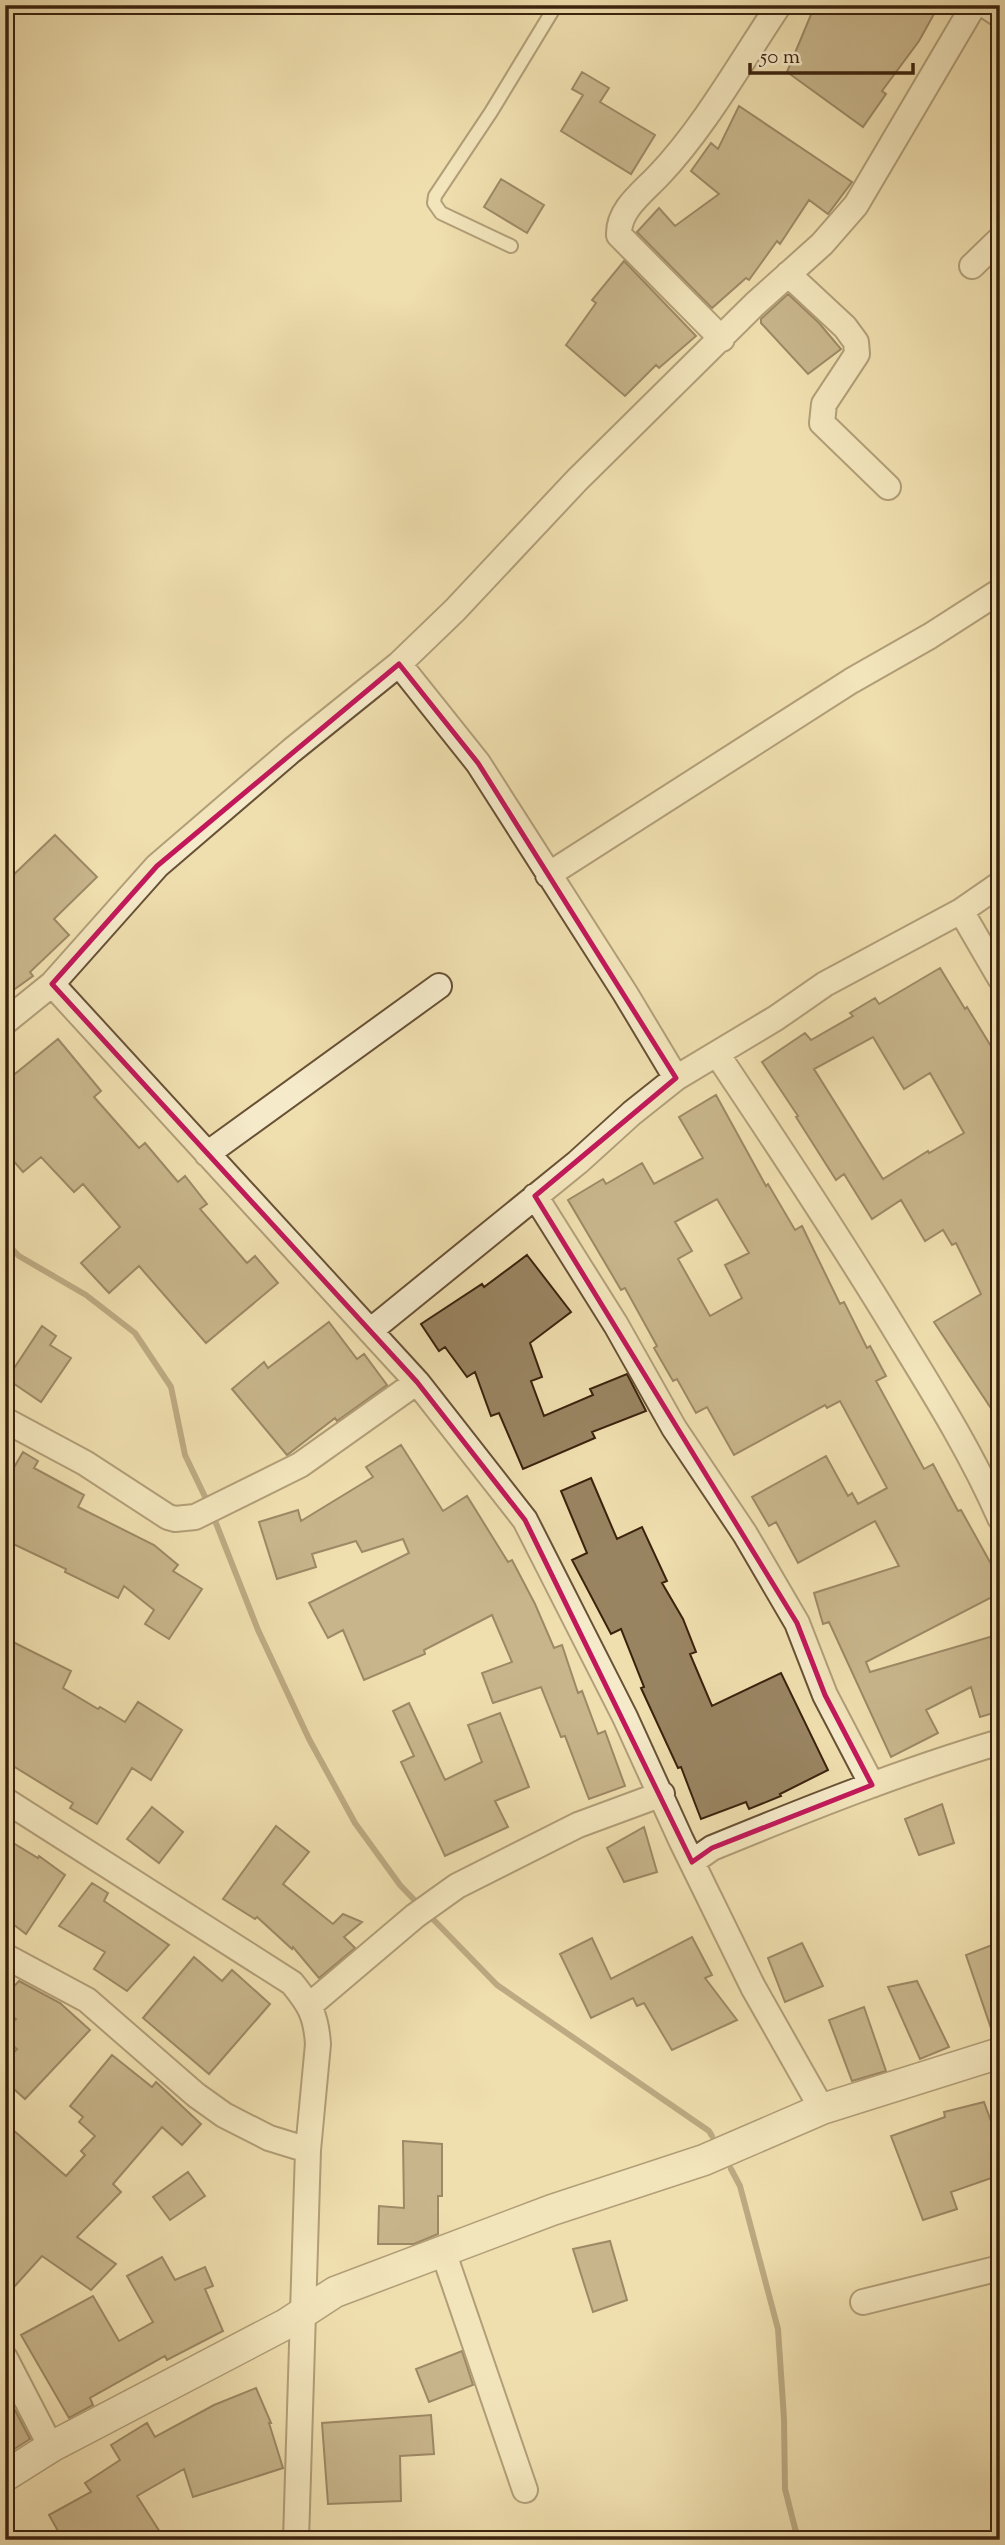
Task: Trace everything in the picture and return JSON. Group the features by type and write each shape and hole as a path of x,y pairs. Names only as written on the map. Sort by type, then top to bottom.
{"street":[{"path":"722,340 619,235 618,223 627,208 678,155 779,5"},
{"path":"5,1022 52,984 157,866 291,751 399,664 455,610 577,480 822,244 856,205 974,5"},
{"path":"985,5 1000,15"},
{"path":"972,266 1000,239"},
{"path":"788,274 845,327 856,342 858,354 824,404 822,423 888,487"},
{"path":"548,875 851,681 930,636 1000,590"},
{"path":"399,664 478,763 676,1078"},
{"path":"370,1331 578,1162 676,1078 825,984 961,911 1000,884"},
{"path":"961,911 1000,978"},
{"path":"52,984 417,1382 526,1520 583,1631 753,1987 822,2109"},
{"path":"207,1154 439,986"},
{"path":"717,1054 839,1237 936,1396 985,1484 1000,1518"},
{"path":"535,1196 616,1325 674,1428 745,1534 797,1623 825,1695 872,1785"},
{"path":"5,1420 85,1463 175,1519 195,1517 300,1465 417,1382"},
{"path":"692,1862 712,1848 872,1785 933,1762 1000,1742"},
{"path":"310,2005 415,1916 457,1886 578,1825 662,1794"},
{"path":"5,1800 292,1983 310,2005 318,2044 308,2150 296,2540"},
{"path":"5,1956 88,2000 196,2095 224,2115 269,2138 308,2150"},
{"path":"5,2476 51,2447 286,2324 335,2292 552,2210 704,2160 822,2109 1000,2053"},
{"path":"443,2251 526,2490"},
{"path":"863,2302 1000,2268"},
{"path":"5,2358 51,2447"}],"lane":[{"path":"511,246 440,213 435,196 556,5"}],"highlighted area":[{"path":"399,664 478,763 676,1078 535,1196 797,1623 825,1695 872,1785 712,1848 692,1862 525,1520 417,1382 52,984 157,866"}],"building":[{"path":"815,5 939,5 919,41 882,91 886,94 863,127 787,72"},
{"path":"582,72 609,88 600,102 655,135 631,174 561,131 583,95 572,89"},
{"path":"739,106 852,182 828,214 809,200 780,244 777,241 749,280 746,278 712,308 637,232 659,208 675,226 719,194 691,171 711,143 718,149"},
{"path":"501,179 544,205 527,233 484,207"},
{"path":"624,261 696,336 659,368 656,365 625,396 566,345 596,303 592,300"},
{"path":"788,294 819,323 841,349 808,374 761,323 761,319"},
{"path":"55,835 97,877 54,919 69,935 30,972 33,976 5,996 5,883"},
{"path":"940,968 1000,1061 1000,1422 934,1322 981,1294 956,1243 952,1245 943,1230 925,1241 901,1200 872,1219 844,1174 836,1180 762,1062 805,1033 811,1040 853,1016 850,1013 875,998 879,1004","holes":["873,1037 904,1089 930,1073 964,1133 929,1153 928,1151 883,1179 814,1069"]},
{"path":"58,1039 101,1091 94,1097 139,1148 145,1143 178,1182 185,1176 207,1204 200,1209 247,1263 255,1256 278,1283 206,1343 139,1266 109,1293 81,1263 120,1227 83,1184 74,1192 41,1157 23,1172 5,1151 5,1082"},
{"path":"716,1095 766,1186 768,1184 795,1230 802,1226 840,1304 844,1302 867,1348 870,1346 886,1376 876,1381 924,1469 933,1464 1000,1580 1000,1593 866,1662 870,1672 1000,1634 1000,1711 980,1717 971,1687 926,1710 938,1733 891,1757 829,1622 823,1624 814,1593 899,1566 875,1521 798,1563 776,1522 769,1526 752,1497 826,1456 848,1496 852,1493 858,1504 887,1488 840,1401 827,1408 825,1405 734,1455 707,1407 696,1413 677,1379 673,1381 625,1288 621,1290 568,1200 603,1179 606,1184 642,1163 654,1184 703,1158 679,1117","holes":["717,1199 749,1253 725,1265 742,1298 710,1316 678,1259 692,1251 675,1222"]},
{"path":"527,1255 571,1312 530,1343 542,1377 531,1381 544,1416 593,1395 590,1389 627,1374 646,1411 592,1432 595,1438 523,1469 499,1413 491,1416 475,1372 467,1377 445,1347 439,1351 421,1324 482,1284 484,1287"},
{"path":"329,1322 357,1359 364,1354 387,1385 337,1421 335,1418 287,1455 232,1389 264,1362 268,1368"},
{"path":"42,1326 56,1336 50,1345 71,1358 41,1402 7,1379"},
{"path":"401,1445 443,1511 467,1496 508,1562 512,1560 554,1648 562,1645 578,1693 582,1691 598,1734 605,1731 625,1786 589,1799 565,1736 561,1737 541,1687 493,1703 482,1673 512,1662 492,1615 424,1650 425,1654 364,1680 343,1630 328,1638 309,1603 409,1553 403,1539 362,1552 356,1541 312,1554 316,1567 277,1579 259,1522 298,1510 301,1521 373,1477 366,1467"},
{"path":"23,1452 38,1461 34,1468 84,1495 78,1507 154,1545 178,1565 173,1571 202,1589 169,1639 145,1624 154,1610 124,1586 118,1598 5,1540 5,1527 11,1515 5,1511 5,1483"},
{"path":"591,1478 617,1539 642,1527 667,1581 662,1583 683,1619 696,1652 690,1654 712,1706 781,1673 828,1770 780,1794 781,1796 749,1809 746,1802 701,1819 681,1767 678,1768 641,1688 644,1687 621,1629 611,1634 572,1560 587,1553 561,1491"},
{"path":"5,1638 71,1671 63,1688 98,1709 100,1707 125,1722 138,1702 182,1730 151,1780 132,1768 97,1824 70,1808 73,1803 5,1761"},
{"path":"409,1703 445,1780 482,1762 468,1725 500,1713 529,1787 495,1801 508,1827 445,1856 401,1762 414,1756 393,1711"},
{"path":"942,1804 954,1843 919,1855 905,1819"},
{"path":"152,1807 183,1832 159,1863 127,1839"},
{"path":"276,1826 309,1852 283,1884 333,1924 343,1914 362,1922 344,1937 355,1948 319,1978 293,1947 292,1949 257,1917 255,1919 223,1899"},
{"path":"644,1827 657,1872 624,1882 607,1848"},
{"path":"5,1838 38,1858 39,1856 65,1875 26,1934 5,1918"},
{"path":"92,1883 108,1893 104,1901 169,1945 127,1991 94,1969 105,1952 59,1926"},
{"path":"692,1937 712,1975 705,1978 737,2020 672,2050 644,2003 637,2006 633,1998 591,2018 560,1954 592,1938 611,1979"},
{"path":"1000,1942 1000,2036 994,2037 966,1955"},
{"path":"802,1943 823,1986 785,2002 768,1958"},
{"path":"194,1957 222,1981 232,1970 270,2004 209,2074 143,2018"},
{"path":"19,1981 60,2003 90,2030 25,2099 5,2081 5,2062 17,2049 5,2039 5,2030 16,2019 5,2010 5,1996"},
{"path":"917,1981 949,2047 920,2059 888,1987"},
{"path":"864,2007 886,2071 852,2081 829,2020"},
{"path":"112,2055 152,2087 156,2082 201,2124 182,2145 162,2127 113,2184 121,2192 77,2237 116,2264 91,2290 42,2256 5,2297 5,2123 66,2176 85,2155 81,2151 95,2136 79,2122 83,2117 70,2106"},
{"path":"984,2102 1000,2146 1000,2175 951,2192 957,2209 923,2220 891,2136 945,2117 944,2112"},
{"path":"403,2141 442,2144 442,2196 438,2196 438,2234 414,2244 378,2244 379,2206 404,2208"},
{"path":"188,2172 205,2196 170,2220 153,2197"},
{"path":"610,2241 627,2300 593,2312 573,2249"},
{"path":"162,2257 175,2280 205,2267 213,2286 205,2289 223,2331 167,2360 165,2356 90,2398 93,2405 69,2418 21,2335 93,2296 119,2341 153,2322 127,2276"},
{"path":"462,2351 473,2385 429,2402 416,2369"},
{"path":"256,2388 271,2423 283,2468 193,2497 184,2469 137,2496 165,2540 63,2540 49,2515 91,2492 85,2483 120,2460 111,2445 147,2423 155,2437 214,2405"},
{"path":"5,2391 30,2439 5,2455"},
{"path":"431,2415 434,2454 400,2456 401,2501 328,2504 322,2423"}],"waterway":[{"path":"5,1242 19,1256 86,1295 135,1333 171,1387 185,1455 208,1503"},
{"path":"212,1513 258,1630 309,1739 355,1823 400,1885 420,1906"},
{"path":"428,1914 497,1985 709,2131 712,2136"},
{"path":"731,2169 740,2186 778,2329 785,2489 798,2540"}]}
